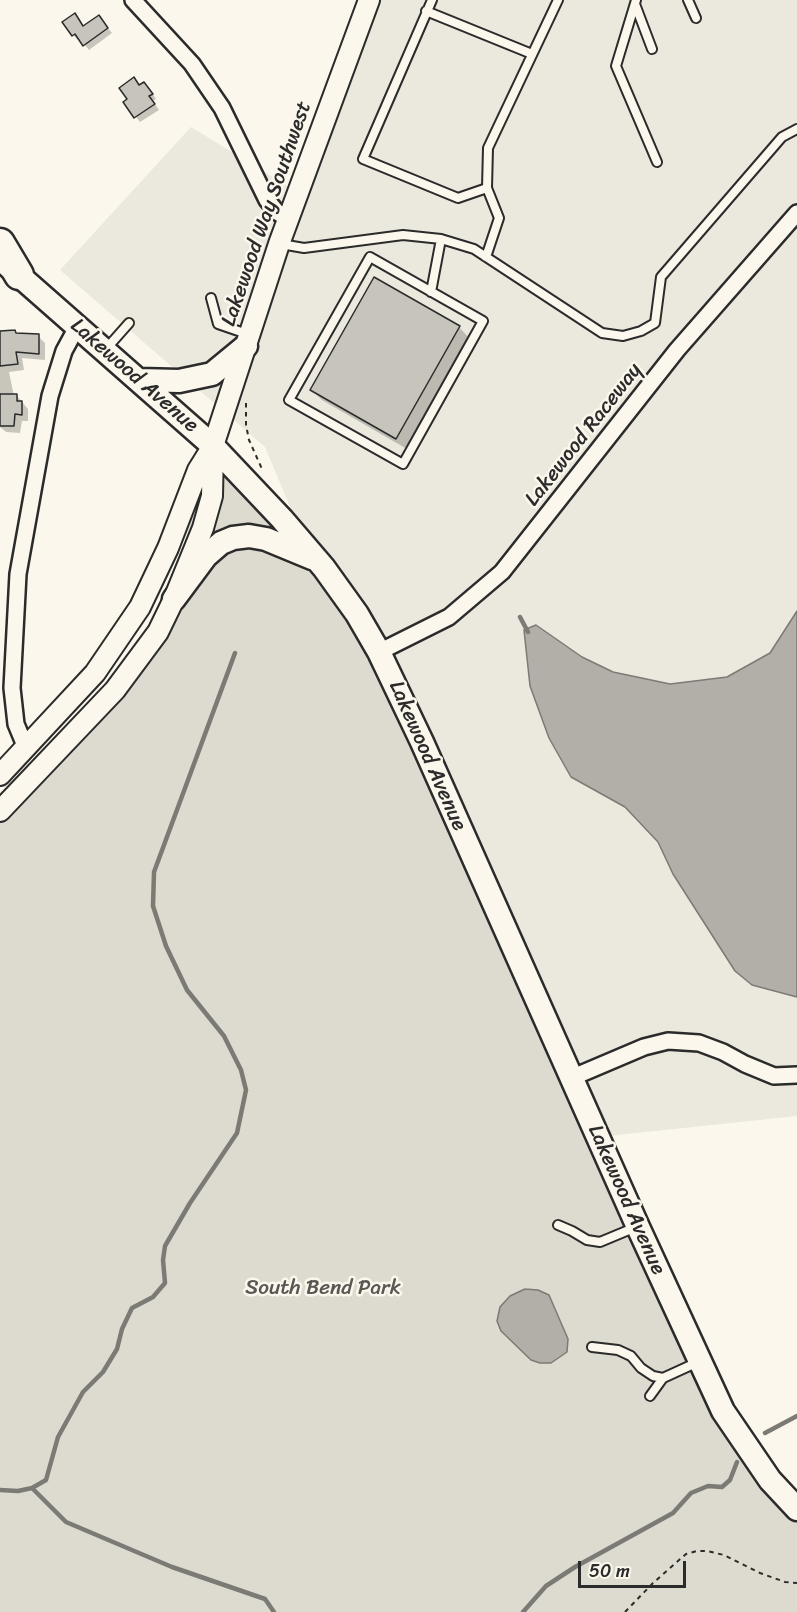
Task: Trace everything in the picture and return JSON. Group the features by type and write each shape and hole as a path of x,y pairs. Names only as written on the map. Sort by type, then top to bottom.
{"highway":[{"path":"0,243 9,267"}],"main road":[{"name":"Lakewood Avenue","path":"9,267 213,446 282,519 318,561 357,614 379,652 422,742 570,1078 723,1411 770,1480 797,1509"},
{"path":"139,380 178,381 212,374 248,340"},
{"path":"174,599 206,556 221,543 233,538 249,536 266,539 318,561"}],"street":[{"path":"133,0 192,64 222,108 267,200 288,219"},
{"name":"Lakewood Way Southwest","path":"213,446 279,244 369,0"},
{"name":"Lakewood Raceway","path":"379,652 449,617 502,572 677,350 797,213"},
{"path":"26,748 16,724 12,688 18,574 50,396 64,351 77,327"},
{"path":"0,774 95,673 140,607 168,548 198,470 213,446"},
{"path":"0,811 115,690 158,632 203,528 212,496 213,446"},
{"path":"570,1078 644,1047 668,1041 699,1042 774,1076 797,1075"}],"lane":[{"path":"432,0 363,159 458,198 487,188"},
{"path":"486,257 499,218 487,188 488,148 558,0"},
{"path":"688,0 696,18"},
{"path":"636,2 652,50"},
{"path":"636,2 616,66 657,162"},
{"path":"426,11 532,54"},
{"path":"279,244 304,248 403,235 441,239 474,249 602,333 623,336 641,331 655,323 661,277 782,137 797,129"},
{"path":"431,292 441,239"},
{"path":"370,257 431,292 483,321 402,464 289,400 370,257"},
{"path":"211,298 218,324 248,340"},
{"path":"105,350 129,323"},
{"path":"558,1225 587,1240 600,1242 638,1227"},
{"path":"592,1347 618,1350 631,1356 641,1368 653,1376 663,1378"},
{"path":"650,1396 663,1378 700,1361"}],"path":[{"path":"625,1612 686,1554 697,1551 707,1551 724,1556 760,1573 785,1582 797,1583"}],"shaded area":[{"path":"363,0 797,0 797,1116 589,1138 313,562 265,447 60,270 191,127 294,190"},
{"path":"797,611 797,997 752,985 735,971 673,874 658,842 625,807 571,777 549,738 530,686 524,630 536,625 582,657 613,672 670,684 727,677 770,653"},
{"path":"525,1289 538,1290 549,1295 568,1339 567,1352 551,1363 531,1360 501,1331 497,1321 500,1307 510,1296"}],"green space":[{"name":"South Bend Park","path":"213,446 379,652 770,1480 797,1510 797,1612 0,1612 0,809 158,632"}],"building":[{"path":"75,13 83,26 99,15 108,28 83,46 75,34 72,36 62,22"},
{"path":"134,77 139,85 144,82 153,94 149,96 155,104 134,118 123,102 127,99 119,88"},
{"path":"374,277 460,326 396,439 310,390"},
{"path":"15,330 16,333 39,334 39,354 16,352 18,364 0,366 0,331"},
{"path":"0,394 17,394 17,401 22,401 22,415 15,414 14,426 0,426"}],"waterway":[{"path":"520,617 528,632"},
{"path":"0,1490 18,1491 32,1488 46,1480 58,1437 83,1392 103,1372 117,1349 122,1329 132,1308 153,1297 165,1283 163,1260 165,1246 190,1203 237,1133 246,1090 241,1070 224,1036 187,990 166,946 153,906 154,872 235,653"},
{"path":"765,1433 797,1416"},
{"path":"523,1612 546,1586 575,1567 673,1513 691,1493 708,1486 722,1487 730,1480 737,1462"},
{"path":"32,1488 66,1522 172,1567 265,1599 274,1612"}]}
